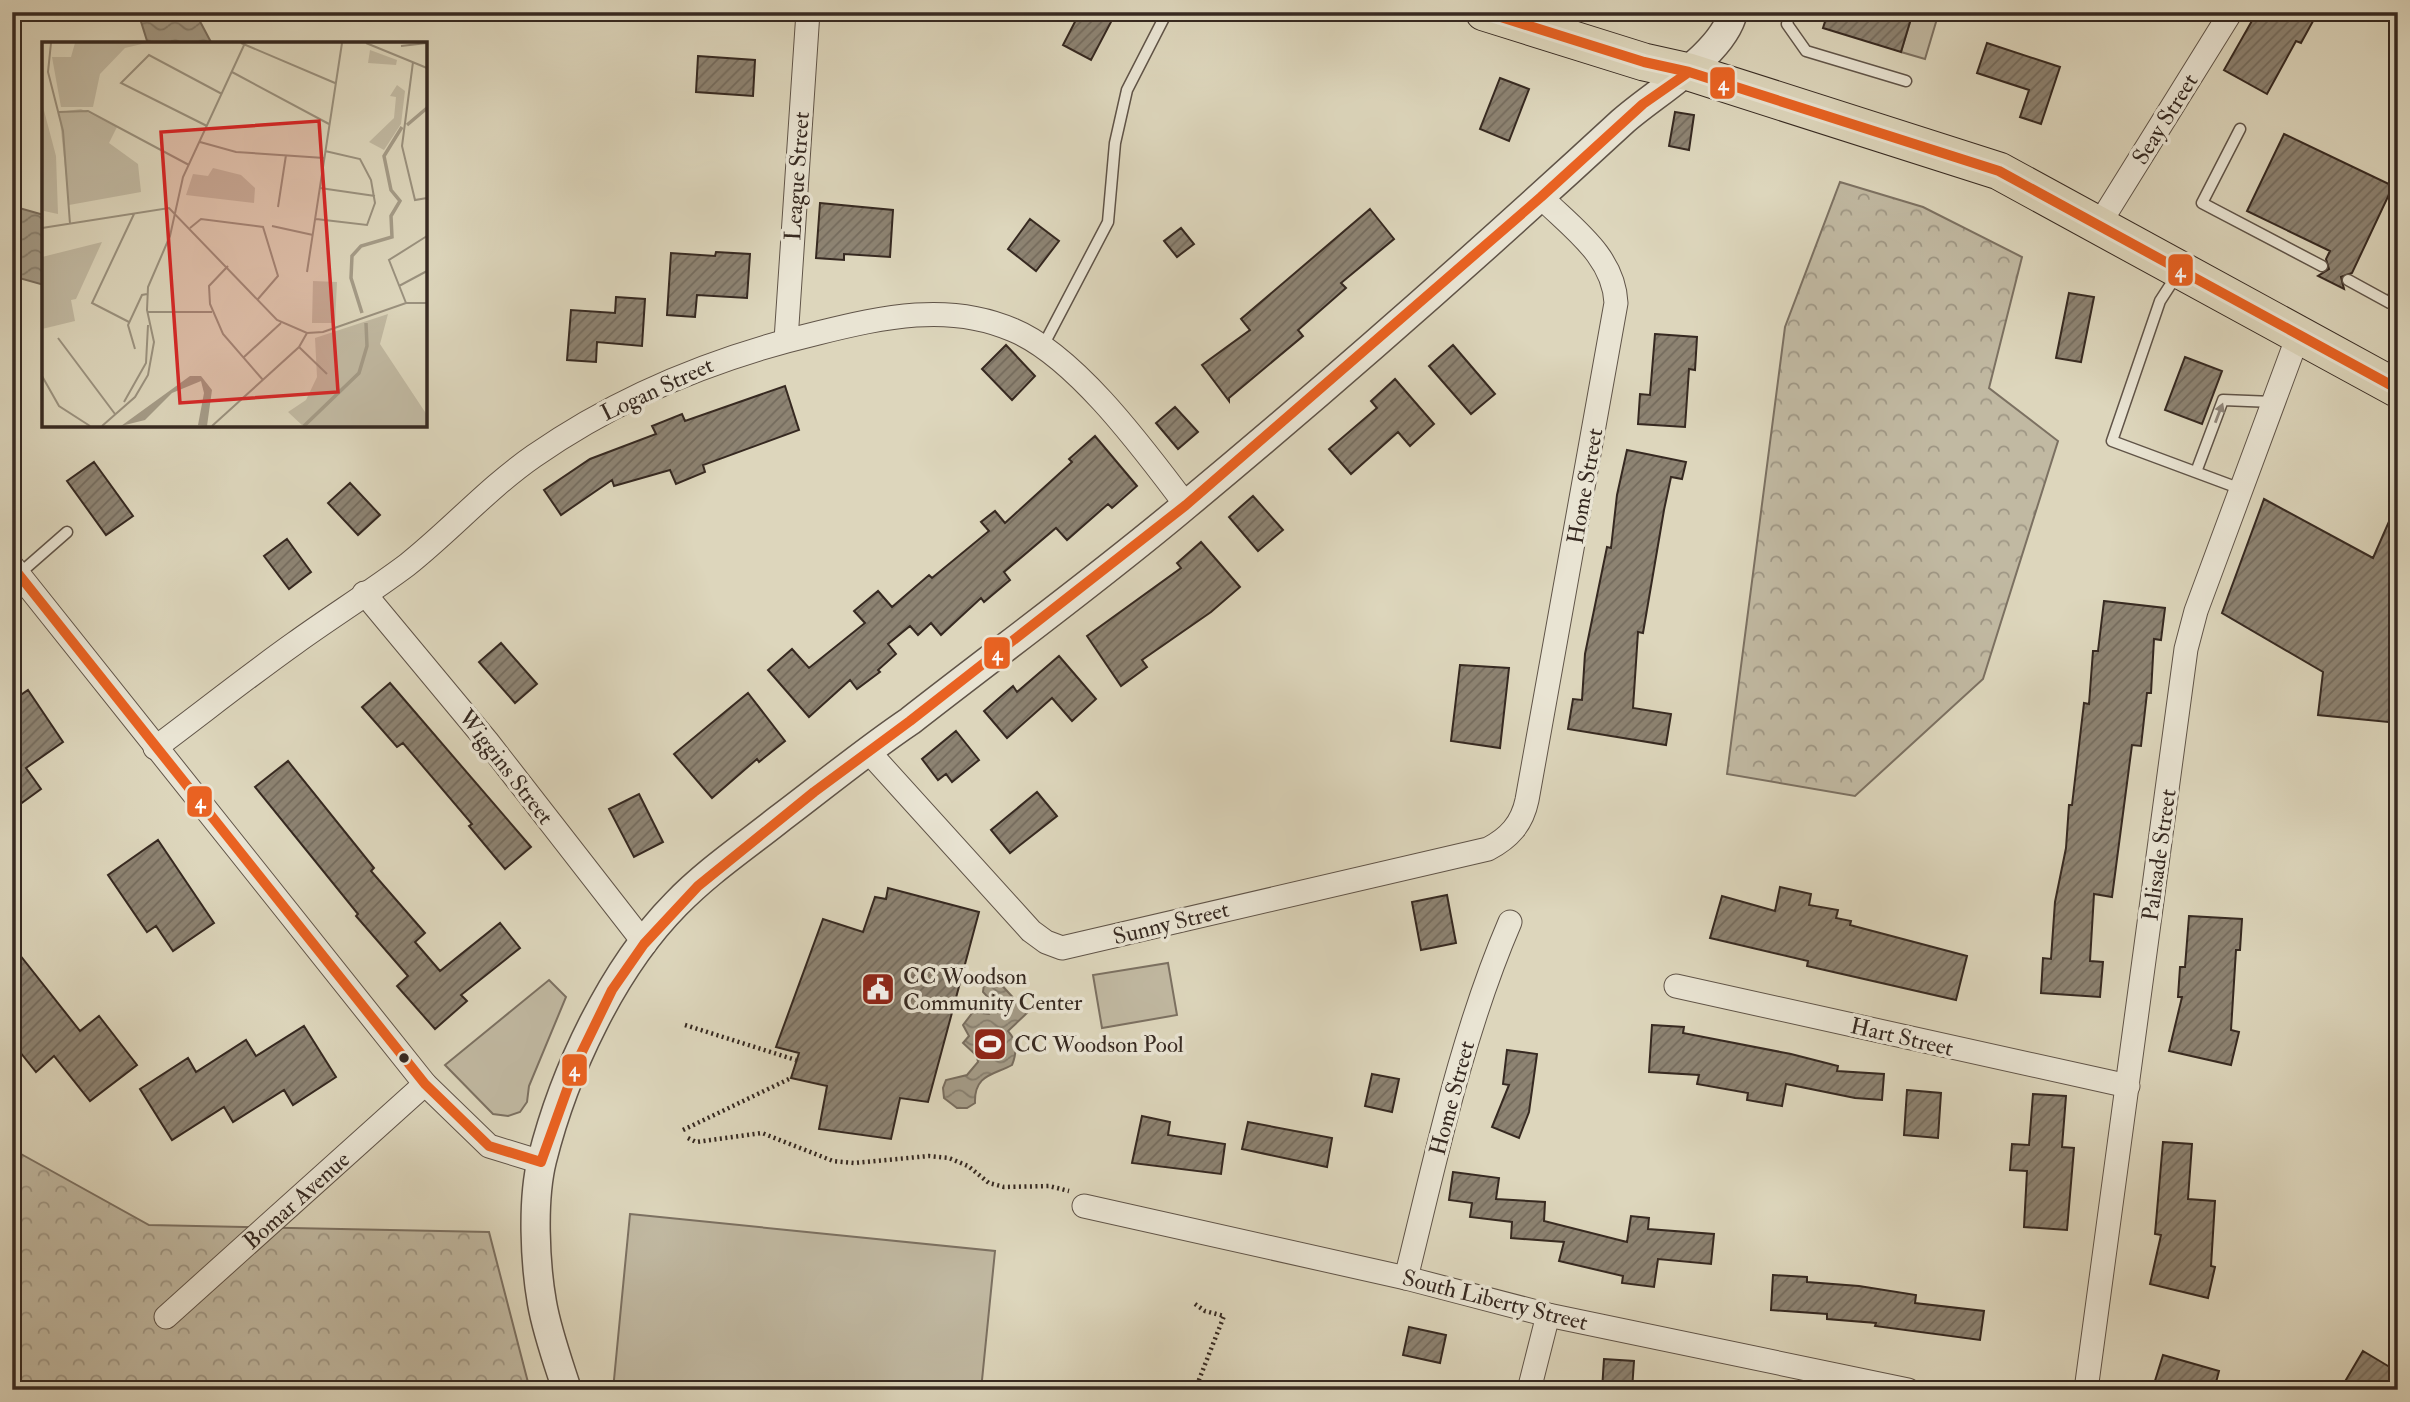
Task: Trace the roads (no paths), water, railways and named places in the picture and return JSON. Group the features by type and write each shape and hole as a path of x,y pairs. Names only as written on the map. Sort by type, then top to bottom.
{"main road":[{"path":"1495,14 1689,72 1999,171 2398,389"}],"street":[{"name":"League Street","path":"786,340 808,12"},
{"path":"567,1390 542,1304 537,1211 541,1162 580,1050 626,968 674,905 715,869 867,750 910,722 1186,505 1541,197 1643,104 1689,72 1731,23 1733,12"},
{"name":"Seay Street","path":"2098,226 2231,12"},
{"name":"Home Street","path":"1527,800 1616,303 1613,278 1600,255 1541,197"},
{"name":"Logan Street","path":"155,748 441,537 485,495 533,456 586,423 699,368 786,340 868,321 929,313 985,320 1016,330 1043,346 1099,400 1186,505"},
{"name":"Palisade Street","path":"2086,1390 2186,649 2196,611 2298,336"},
{"path":"15,570 425,1084 489,1146 541,1162"},
{"name":"Wiggins Street","path":"364,593 487,741 645,944"},
{"name":"Sunny Street","path":"867,750 1031,931 1046,942 1062,948 1488,849 1516,828 1527,800"},
{"name":"Home Street","path":"1406,1278 1459,1065 1483,984 1510,922"},
{"name":"Hart Street","path":"1676,986 2128,1086"},
{"name":"Bomar Avenue","path":"166,1317 425,1084"},
{"name":"South Liberty Street","path":"1084,1206 1406,1278 1812,1380 1908,1390"},
{"path":"1529,1390 1548,1315"}],"lane":[{"path":"1043,346 1108,222 1115,143 1127,90 1167,12"},
{"path":"1790,12 1787,24 1806,51 1906,81"},
{"path":"2240,129 2202,203 2322,267"},
{"path":"2179,271 2160,301 2112,442 2241,489"},
{"path":"2348,281 2390,303 2398,288"},
{"path":"2196,472 2223,400 2274,402"},
{"path":"15,570 67,532"}],"water":[{"path":"138,12 195,12 211,42 147,42"},
{"path":"12,206 42,214 42,284 12,276"},
{"name":"CC Woodson Pool","path":"991,980 998,981 1027,1013 1008,1031 1015,1047 1012,1065 982,1081 978,1086 975,1103 967,1108 957,1108 944,1098 943,1088 946,1080 967,1075 978,1062 977,1056 963,1043 969,1036 963,1025 973,1012 989,1014 994,1010 994,1004 983,992 984,984"}],"place":[{"name":"CC Woodson Community Center","path":"878,989"},
{"name":"CC Woodson Pool","path":"990,1044"}]}
